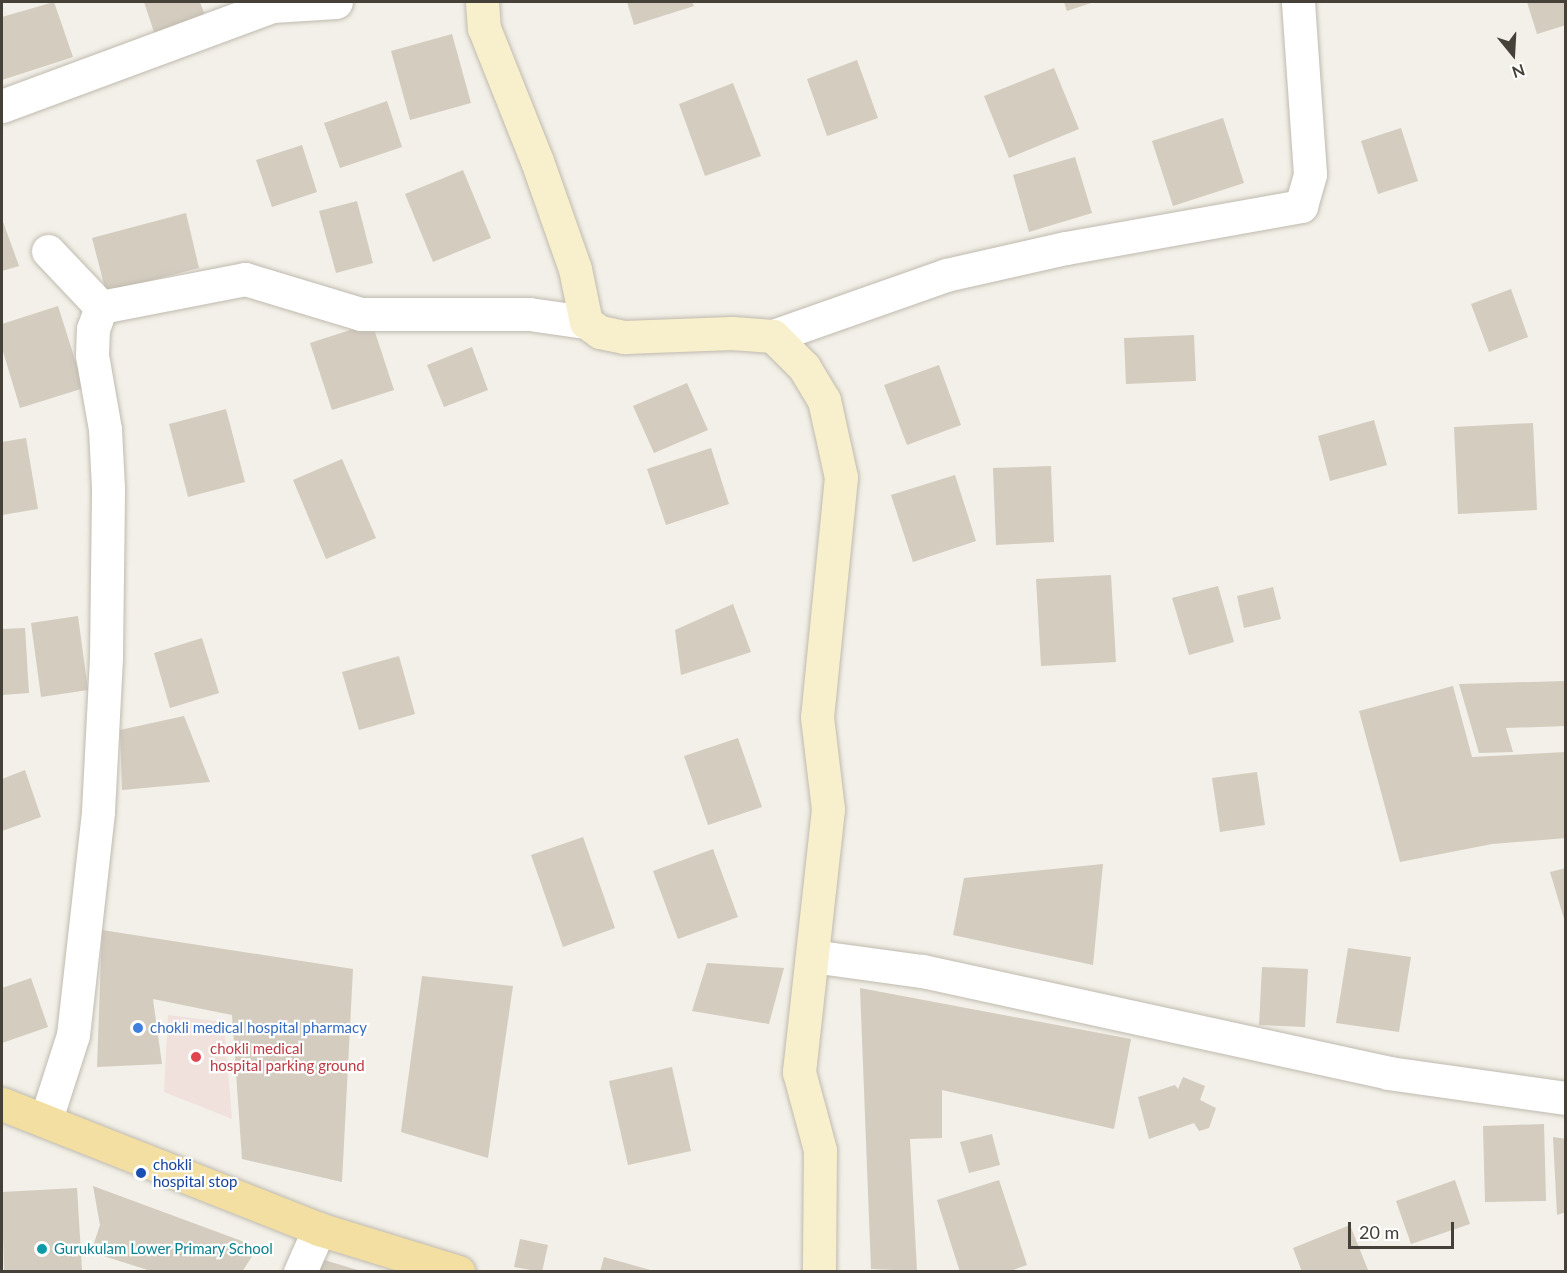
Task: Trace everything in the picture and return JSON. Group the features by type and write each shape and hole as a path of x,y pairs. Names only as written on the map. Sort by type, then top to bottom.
{"main road":[{"path":"482,2 484,28 575,269 586,322 600,332 624,338 732,333 773,336 804,367 824,400 841,477 817,717 828,809 799,1072 820,1150 819,1272"},
{"path":"2,1104 46,1119 319,1228 458,1271"}],"street":[{"path":"2,106 272,6 336,2"},
{"path":"773,336 946,275 1066,248 1300,206 1310,174 1298,2"},
{"path":"48,251 101,307"},
{"path":"101,307 245,279 361,314 529,314 586,322"},
{"path":"46,1119 73,1035 98,811 109,572 105,429 92,355 93,328 101,307"},
{"path":"812,956 922,971 1388,1073 1566,1098"},
{"path":"300,1272 319,1228"}],"shaded area":[{"name":"chokli medical hospital parking ground","path":"168,1015 224,1022 232,1119 164,1092"}],"building":[{"path":"54,2 73,57 2,80 2,17"},
{"path":"144,2 200,2 206,18 155,35"},
{"path":"627,2 692,2 694,6 634,25"},
{"path":"1064,2 1094,2 1067,11"},
{"path":"1527,2 1566,2 1566,25 1537,34"},
{"path":"452,34 471,103 410,120 391,51"},
{"path":"857,60 878,118 827,136 807,79"},
{"path":"1054,68 1079,129 1009,158 984,96"},
{"path":"733,83 761,156 705,176 679,104"},
{"path":"387,101 402,147 340,168 324,123"},
{"path":"1223,118 1244,183 1173,206 1152,141"},
{"path":"1401,128 1418,181 1378,194 1361,141"},
{"path":"302,145 317,192 272,207 256,160"},
{"path":"1075,157 1092,213 1029,232 1013,175"},
{"path":"463,170 491,238 433,262 405,194"},
{"path":"357,201 373,263 336,273 319,211"},
{"path":"186,213 199,268 106,292 92,238"},
{"path":"2,219 19,266 2,271"},
{"path":"1511,289 1528,337 1489,352 1471,304"},
{"path":"58,306 84,388 20,408 2,348 2,324"},
{"path":"372,323 394,390 332,410 310,343"},
{"path":"1194,335 1196,381 1126,384 1124,338"},
{"path":"472,347 488,390 444,407 427,365"},
{"path":"939,365 961,425 907,445 884,385"},
{"path":"687,383 708,430 654,453 633,406"},
{"path":"226,409 245,482 188,497 169,424"},
{"path":"1374,420 1387,465 1330,481 1318,436"},
{"path":"1533,423 1537,510 1458,514 1454,427"},
{"path":"26,438 38,509 2,515 2,442"},
{"path":"711,448 729,504 666,525 647,469"},
{"path":"342,459 376,538 326,559 293,480"},
{"path":"1051,466 1054,542 996,545 993,468"},
{"path":"955,475 976,541 913,562 891,495"},
{"path":"1111,575 1116,662 1041,666 1036,579"},
{"path":"1218,586 1234,642 1189,655 1172,598"},
{"path":"1273,587 1281,619 1244,628 1237,596"},
{"path":"733,604 751,652 681,675 675,630"},
{"path":"78,616 88,690 41,697 31,623"},
{"path":"25,628 29,693 2,695 2,629"},
{"path":"202,638 219,693 170,708 154,653"},
{"path":"399,656 415,714 359,730 342,672"},
{"path":"1566,681 1566,726 1506,728 1513,752 1479,753 1459,684"},
{"path":"1453,686 1472,757 1566,752 1566,838 1492,844 1400,862 1359,711"},
{"path":"184,716 210,782 122,790 120,730"},
{"path":"738,738 762,807 708,825 684,756"},
{"path":"25,770 41,817 2,831 2,779"},
{"path":"1257,772 1265,825 1220,832 1212,778"},
{"path":"583,837 615,928 563,947 531,855"},
{"path":"713,849 738,917 678,939 653,871"},
{"path":"1103,864 1093,965 953,935 964,878"},
{"path":"1566,868 1566,922 1565,922 1550,872"},
{"path":"102,930 353,969 342,1182 242,1159 232,1015 153,999 162,1064 97,1067"},
{"path":"1348,948 1411,957 1399,1032 1336,1023"},
{"path":"707,963 784,968 769,1024 692,1011"},
{"path":"1262,967 1308,969 1305,1027 1259,1025"},
{"path":"422,976 513,986 488,1158 401,1132"},
{"path":"31,978 48,1027 2,1043 2,988"},
{"path":"860,988 1131,1039 1114,1129 942,1090 942,1138 910,1139 917,1271 871,1269"},
{"path":"672,1067 691,1151 628,1165 609,1081"},
{"path":"1183,1077 1205,1086 1200,1100 1216,1108 1209,1128 1199,1131 1194,1123 1149,1139 1138,1097 1175,1085 1178,1089"},
{"path":"1544,1124 1546,1201 1485,1202 1483,1126"},
{"path":"992,1134 1000,1165 969,1173 960,1142"},
{"path":"1553,1137 1566,1139 1566,1212 1557,1215"},
{"path":"999,1180 1027,1265 1007,1272 960,1272 937,1200"},
{"path":"1455,1180 1470,1224 1411,1244 1396,1201"},
{"path":"93,1186 258,1247 242,1272 154,1272 91,1252 100,1225"},
{"name":"Gurukulam Lower Primary School","path":"77,1188 82,1270 4,1272 2,1192"},
{"path":"1350,1225 1368,1270 1302,1272 1293,1248"},
{"path":"520,1239 548,1245 542,1272 514,1267"},
{"path":"604,1257 654,1271 654,1272 600,1272"},
{"path":"321,1259 361,1271 361,1272 317,1272"}],"place":[{"name":"chokli medical hospital pharmacy","path":"138,1028"},
{"name":"chokli medical hospital parking ground","path":"196,1057"},
{"name":"chokli hospital stop","path":"141,1173"},
{"name":"Gurukulam Lower Primary School","path":"42,1249"}]}
